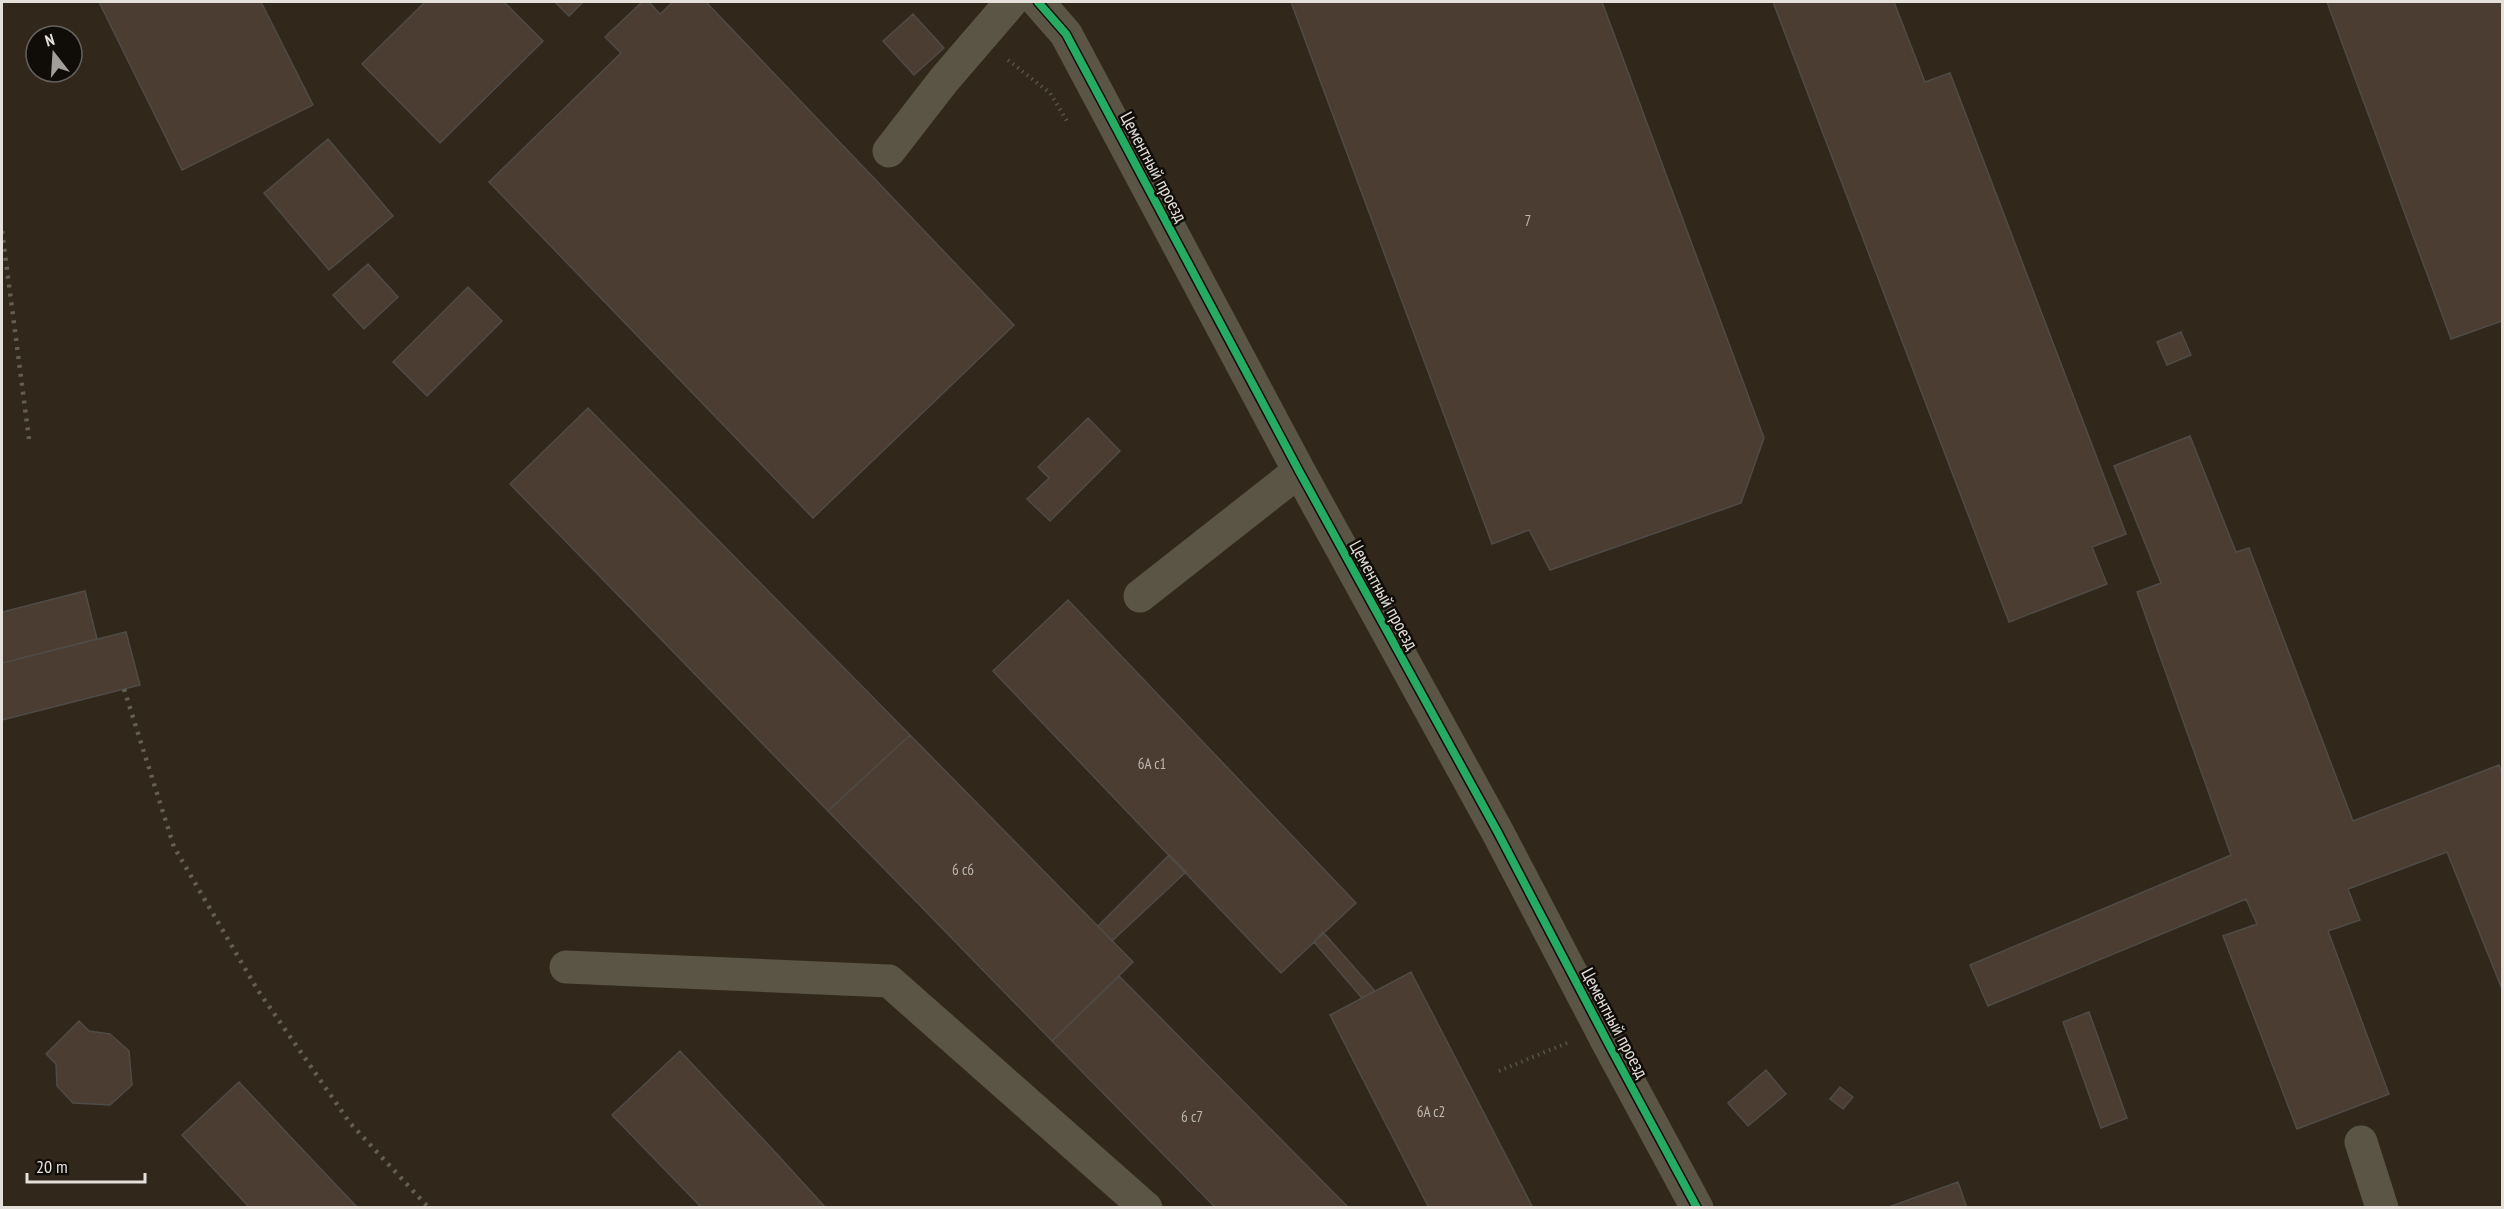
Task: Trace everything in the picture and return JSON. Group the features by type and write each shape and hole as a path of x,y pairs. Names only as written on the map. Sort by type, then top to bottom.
{"street":[{"path":"889,151 944,80 1011,2"},
{"name":"Цементный проезд","path":"1038,2 1066,34 1299,471 1497,831 1697,1208"},
{"path":"1140,596 1299,471"},
{"path":"566,967 889,981 1146,1208"},
{"path":"2361,1142 2382,1208"}],"path":[{"path":"1499,1071 1571,1041"}],"shaded area":[{"path":"2,2 2502,2 2502,1207 2,1207"}],"building":[{"path":"99,2 261,2 313,105 182,170"},
{"path":"425,2 504,2 543,41 440,143 362,64"},
{"path":"555,2 583,2 569,16"},
{"path":"642,2 649,2 660,14 673,2 706,2 1014,325 813,518 489,182 621,53 605,37"},
{"path":"1291,2 1602,2 1764,438 1741,503 1550,570 1529,530 1492,544"},
{"path":"1773,2 1894,2 1925,82 1950,73 2126,534 2092,547 2107,584 2009,622"},
{"path":"2327,2 2502,2 2502,321 2451,339"},
{"path":"913,14 944,48 914,75 883,41"},
{"path":"328,139 393,216 329,270 264,193"},
{"path":"368,264 398,297 364,329 333,295"},
{"path":"468,287 502,321 427,396 393,362"},
{"path":"2181,332 2191,355 2167,365 2157,342"},
{"path":"588,408 910,735 828,811 510,484"},
{"path":"1088,418 1120,451 1050,521 1027,499 1049,478 1038,467"},
{"path":"2190,436 2236,552 2249,548 2353,821 2499,765 2502,773 2502,989 2447,852 2348,889 2360,920 2328,931 2389,1094 2297,1129 2223,936 2257,924 2246,899 1988,1006 1970,965 2231,855 2137,592 2161,583 2114,466"},
{"path":"85,591 97,639 2,663 2,612"},
{"path":"1068,600 1356,903 1281,973 993,671"},
{"path":"126,632 140,685 2,720 2,663"},
{"path":"910,735 1133,962 1052,1041 828,811"},
{"path":"1169,855 1186,872 1112,941 1098,926"},
{"path":"1323,932 1375,991 1362,998 1314,942"},
{"path":"1411,972 1533,1208 1429,1208 1330,1015"},
{"path":"1119,976 1349,1208 1216,1208 1052,1041"},
{"path":"2089,1012 2127,1118 2101,1128 2063,1022"},
{"path":"79,1021 89,1031 110,1034 129,1051 132,1085 110,1105 73,1103 57,1086 56,1064 46,1054"},
{"path":"680,1051 826,1208 702,1208 612,1115"},
{"path":"1766,1070 1786,1094 1748,1126 1728,1103"},
{"path":"239,1082 358,1208 250,1208 182,1135"},
{"path":"1840,1087 1853,1097 1843,1109 1830,1099"},
{"path":"1958,1182 1967,1208 1886,1208"}],"railway":[{"path":"2,231 29,439"},
{"path":"124,689 174,847 257,989 350,1123 429,1208"}],"cycle path":[{"path":"1038,2 1066,34 1299,471 1497,831 1697,1208"}]}
